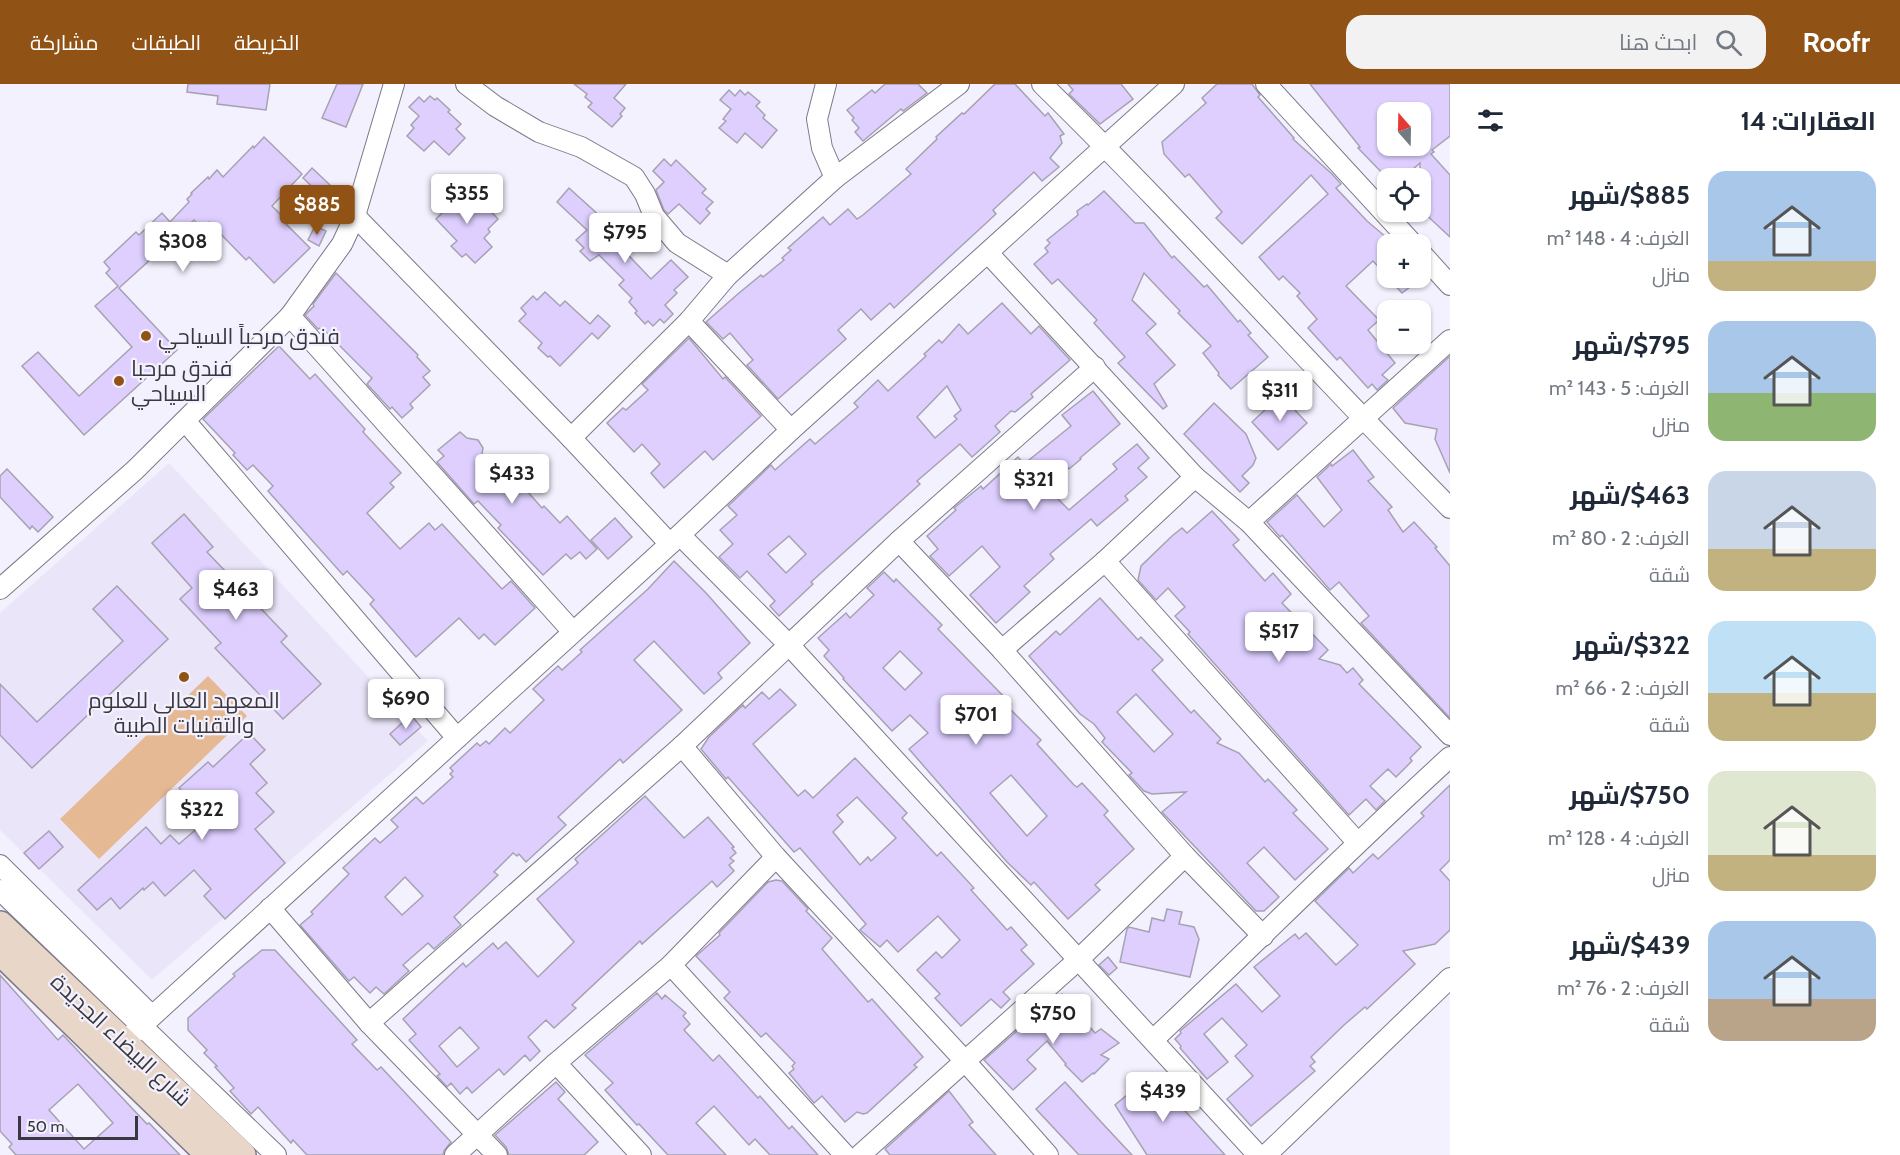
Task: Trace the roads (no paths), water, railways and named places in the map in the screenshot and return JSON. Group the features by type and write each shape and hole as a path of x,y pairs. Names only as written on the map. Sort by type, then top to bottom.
{"street":[{"path":"0,589 186,422 290,316 342,244 355,216 394,84"},
{"path":"466,84 495,106 539,132 581,147 634,177 645,194 654,216 677,243 728,274"},
{"path":"826,84 817,119 822,148 835,178"},
{"path":"571,438 689,321 728,274 835,178 959,84"},
{"path":"1042,84 1450,508"},
{"path":"131,1035 675,539 791,430 1174,84"},
{"path":"1266,84 1404,234"},
{"path":"355,216 571,438 790,646 1258,1155"},
{"path":"988,253 1195,477 1249,522 1450,735"},
{"path":"1431,264 1450,285"},
{"path":"290,316 573,632"},
{"path":"689,321 791,430"},
{"path":"1249,522 1450,340"},
{"path":"369,1023 682,746 899,541 1095,367"},
{"path":"186,422 457,738"},
{"path":"1002,650 1105,561 1195,477"},
{"path":"899,541 1002,650 1185,856 1263,936"},
{"path":"1105,561 1358,842"},
{"path":"682,746 776,857 965,1061 1048,1155"},
{"path":"1153,1040 1450,756"},
{"path":"860,1155 1078,960 1185,856"},
{"path":"455,1155 556,1063 671,965 776,857"},
{"path":"0,865 131,1035"},
{"path":"0,890 131,1035 276,1155"},
{"path":"270,908 369,1023 497,1155"},
{"name":"شارع البيضاء الجديدة","path":"0,926 131,1035 242,1155"},
{"name":"شارع البيضاء الجديدة","path":"0,951 131,1035 210,1155"},
{"path":"671,965 845,1155"},
{"path":"1266,1155 1450,978"},
{"path":"556,1063 641,1155"}],"place":[{"name":"فندق مرحباً السياحي","path":"146,336"},
{"name":"فندق مرحبا السياحي","path":"119,381"},
{"name":"المعهد العالي للعلوم والتقنيات الطبية","path":"184,677"}]}
